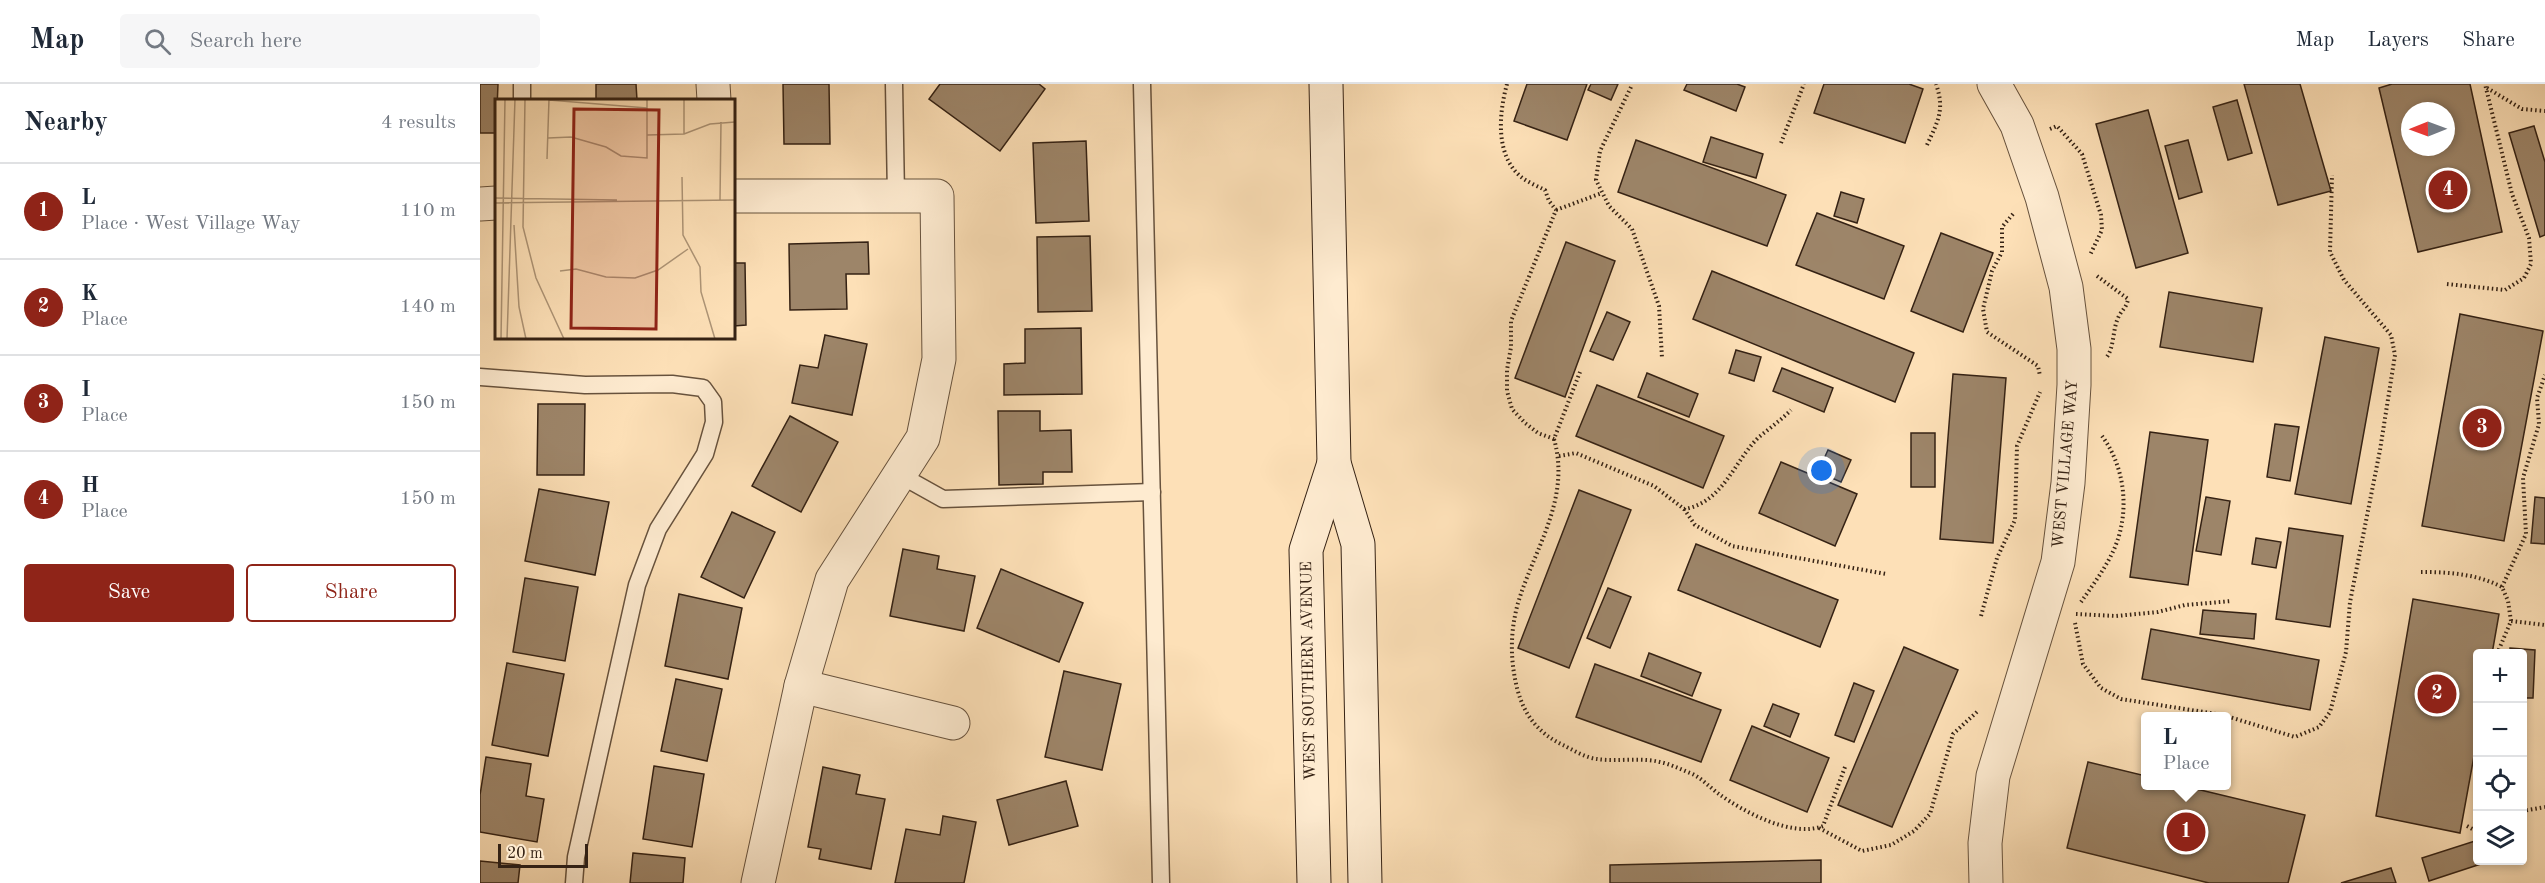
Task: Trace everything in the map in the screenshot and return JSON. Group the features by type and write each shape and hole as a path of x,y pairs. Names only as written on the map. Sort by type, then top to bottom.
{"street":[{"path":"713,84 714,99"},
{"name":"WEST SOUTHERN AVENUE","path":"1326,84 1334,463 1358,544 1365,883"},
{"name":"WEST VILLAGE WAY","path":"1986,883 1985,843 1993,776 2058,562 2068,483 2074,385 2074,349 2066,287 2042,197 2017,125 1994,84"},
{"path":"735,196 937,196 939,359 923,438 832,580 801,686 758,883"},
{"path":"480,204 495,203"},
{"name":"WEST SOUTHERN AVENUE","path":"1314,883 1306,550 1334,463"},
{"path":"801,686 953,723"}],"lane":[{"path":"894,84 896,196"},
{"path":"1142,84 1161,883"},
{"path":"480,377 585,385 672,384 703,388 713,402 714,422 705,454 658,529 637,585 576,856 574,883"},
{"path":"900,475 943,500 1152,492"}],"path":[{"path":"1507,84 1500,109 1502,141 1509,164 1521,178 1545,190 1556,210"},
{"path":"1781,143 1804,84"},
{"path":"1927,145 1941,115 1940,97 1936,84"},
{"path":"2486,86 2522,110 2545,111"},
{"path":"2447,284 2505,290 2524,278 2531,264 2529,238 2512,194 2486,86"},
{"path":"1631,87 1600,151 1596,180 1609,206 1632,229 1659,306 1662,358"},
{"path":"2046,121 2049,129 2057,126 2082,154 2093,186 2101,215 2102,230 2090,255 2091,264"},
{"path":"2231,717 2295,736 2319,727 2330,712 2346,652 2350,602 2380,450 2395,355 2391,335 2344,280 2330,252 2332,175"},
{"path":"1554,439 1538,433 1512,409 1507,370 1511,347 1511,321 1556,210 1602,193"},
{"path":"1981,616 1997,558 2015,520 2017,446 2043,387 2038,366 1987,332 1983,309 1992,271 2002,252 2002,227 2015,211"},
{"path":"2093,273 2128,299 2118,318 2110,353 2103,361"},
{"path":"1580,372 1554,439 1559,456 1559,486 1551,521 1518,603 1512,632 1511,662 1518,693 1529,718 1541,733 1594,759 1659,761 1695,775 1750,815 1788,827 1819,828 1862,851 1891,845 1914,831 1930,814 1953,734 1980,709"},
{"path":"2499,649 2511,621 2502,587 2526,534 2523,478 2539,424 2537,398 2545,375"},
{"path":"1684,509 1693,508 1720,490 1759,437 1791,410"},
{"path":"2103,427 2102,435 2121,472 2123,515 2116,546 2075,610 2074,622 2083,664 2101,688 2121,699 2204,712"},
{"path":"1559,456 1576,453 1654,486 1684,509 1695,525 1732,546 1886,574"},
{"path":"2421,572 2444,572 2485,579 2502,587"},
{"path":"2075,614 2116,616 2158,612 2185,605 2232,601"},
{"path":"2511,621 2545,625"},
{"path":"1819,828 1823,826 1845,767"},
{"path":"2527,810 2545,807"},
{"path":"2468,826 2473,829"}],"building":[{"path":"480,84 498,84 497,99 495,99 495,133 480,133"},
{"path":"596,84 636,84 637,99 596,99"},
{"path":"783,84 829,84 830,144 784,144"},
{"path":"940,84 1039,84 1045,89 1000,151 929,99"},
{"path":"1527,84 1587,84 1567,140 1514,121"},
{"path":"1591,84 1618,84 1611,100 1588,90"},
{"path":"1687,84 1737,84 1745,87 1736,111 1684,90"},
{"path":"1824,84 1909,84 1923,89 1905,143 1814,113"},
{"path":"2244,84 2300,84 2331,191 2278,205"},
{"path":"2392,84 2470,84 2502,232 2418,252 2379,88"},
{"path":"2237,100 2252,153 2228,160 2213,107"},
{"path":"2148,110 2188,253 2136,268 2096,124"},
{"path":"2534,126 2545,162 2545,235 2540,237 2509,133"},
{"path":"1711,137 1763,154 1756,178 1703,162"},
{"path":"1636,140 1786,195 1767,246 1618,192"},
{"path":"2188,140 2202,192 2179,199 2165,146"},
{"path":"1086,141 1089,221 1036,223 1033,143"},
{"path":"1841,192 1864,199 1857,223 1834,216"},
{"path":"1817,213 1904,246 1884,299 1796,265"},
{"path":"1941,233 1993,253 1963,332 1911,311"},
{"path":"1090,236 1092,311 1038,312 1037,237"},
{"path":"868,242 869,274 846,274 847,309 790,310 789,244"},
{"path":"1566,242 1615,261 1565,397 1515,378"},
{"path":"735,263 745,263 746,325 735,326"},
{"path":"1712,271 1914,353 1895,402 1693,319"},
{"path":"2169,292 2262,308 2253,362 2160,347"},
{"path":"1607,312 1630,322 1613,360 1590,351"},
{"path":"2460,314 2543,331 2504,541 2422,526"},
{"path":"1081,328 1082,394 1004,395 1004,364 1025,363 1025,329"},
{"path":"825,335 867,344 852,415 792,403 800,365 818,368"},
{"path":"2325,337 2379,348 2351,504 2295,494"},
{"path":"1736,350 1761,357 1754,381 1729,373"},
{"path":"1782,368 1833,388 1824,412 1773,391"},
{"path":"1647,373 1698,394 1689,417 1638,397"},
{"path":"1953,374 2006,378 1993,543 1940,539"},
{"path":"1597,385 1724,436 1703,488 1576,436"},
{"path":"538,404 585,404 584,475 537,475"},
{"path":"998,411 1040,411 1040,431 1071,430 1072,472 1043,472 1043,484 999,485"},
{"path":"790,416 838,442 801,512 752,486"},
{"path":"2275,424 2299,427 2290,481 2267,477"},
{"path":"2150,432 2208,440 2188,585 2130,577"},
{"path":"1911,433 1935,433 1935,487 1911,487"},
{"path":"1828,450 1851,460 1841,482 1818,472"},
{"path":"1781,462 1857,494 1835,546 1759,513"},
{"path":"539,489 609,502 595,575 525,561"},
{"path":"1579,490 1631,510 1569,668 1518,648"},
{"path":"2206,497 2230,501 2221,555 2196,551"},
{"path":"2535,497 2545,498 2545,544 2531,543"},
{"path":"732,512 775,532 744,598 701,577"},
{"path":"2289,528 2343,536 2330,627 2276,619"},
{"path":"2256,538 2281,542 2276,568 2252,564"},
{"path":"1696,544 1838,600 1820,647 1678,590"},
{"path":"903,549 939,556 937,569 975,576 964,631 890,616"},
{"path":"1001,569 1083,603 1059,662 977,628"},
{"path":"525,578 578,587 565,661 513,652"},
{"path":"1608,588 1631,597 1610,648 1587,638"},
{"path":"679,594 742,608 728,679 665,666"},
{"path":"2413,599 2499,614 2493,649 2473,649 2473,762 2460,833 2376,816"},
{"path":"2203,610 2256,614 2254,639 2200,634"},
{"path":"2151,629 2319,660 2310,710 2142,679"},
{"path":"1904,647 1958,670 1892,827 1838,805"},
{"path":"2527,649 2535,650 2533,698 2527,698"},
{"path":"1649,653 1701,673 1692,696 1641,676"},
{"path":"507,663 564,674 548,756 492,745"},
{"path":"1595,664 1721,710 1701,762 1576,717"},
{"path":"1064,671 1121,684 1102,770 1045,757"},
{"path":"676,679 722,689 707,761 661,751"},
{"path":"1854,683 1874,691 1854,742 1835,735"},
{"path":"1773,704 1799,714 1790,737 1764,726"},
{"path":"1752,726 1829,758 1807,812 1730,780"},
{"path":"486,757 531,764 526,796 544,799 537,842 480,832 480,795"},
{"path":"2088,762 2141,775 2141,790 2201,790 2305,815 2288,883 2209,883 2067,848"},
{"path":"654,766 704,774 692,847 643,839"},
{"path":"823,767 860,775 856,794 885,799 871,869 819,859 821,849 808,847"},
{"path":"1066,781 1078,826 1009,845 997,800"},
{"path":"943,816 976,822 964,883 895,883 906,829 940,835"},
{"path":"2473,842 2473,865 2478,865 2429,881 2422,858"},
{"path":"633,853 685,858 683,883 630,883"},
{"path":"1821,860 1821,883 1610,883 1610,865"},
{"path":"480,861 520,865 518,883 480,883"},
{"path":"2391,868 2396,883 2341,883"}],"place":[{"name":"H","path":"2448,190"},
{"name":"I","path":"2482,428"},
{"name":"K","path":"2437,694"},
{"name":"L","path":"2186,832"}]}
